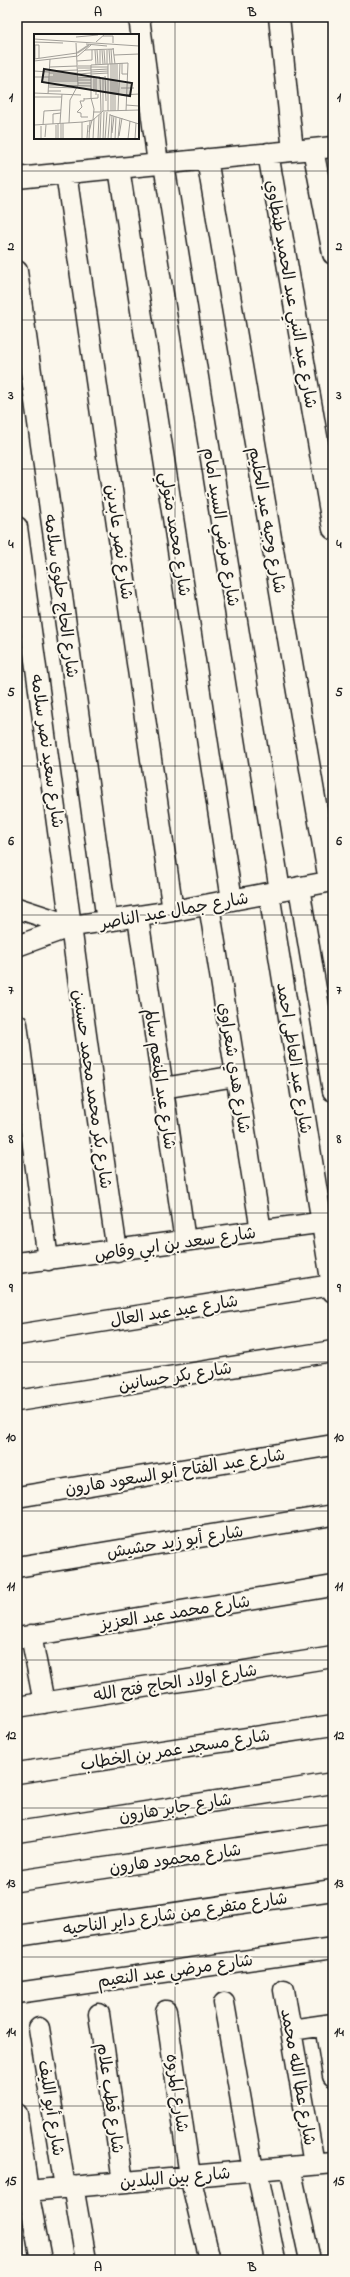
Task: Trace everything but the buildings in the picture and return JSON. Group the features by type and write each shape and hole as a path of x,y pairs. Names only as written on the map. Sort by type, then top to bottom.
{"street":[{"name":"شارع مرضي السيد امام","path":"139,17 161,164 283,890"},
{"path":"279,17 293,151"},
{"path":"17,178 333,147"},
{"path":"313,149 333,254"},
{"name":"شارع عبد النبي عبد الحميد طنطاوي","path":"268,153 333,529"},
{"name":"شارع وجيه عبد الحليم","path":"207,159 331,881"},
{"name":"شارع محمد متولي","path":"120,168 232,900"},
{"name":"شارع نصر عابدين","path":"66,173 173,911"},
{"name":"شارع الحاج حلوي سلامه","path":"17,270 107,921"},
{"name":"شارع سعيد نصر سلامه","path":"17,528 72,926"},
{"name":"شارع جمال عبد الناصر","path":"17,908 72,926 209,905 331,881"},
{"path":"283,890 333,1091"},
{"name":"شارع عبد العاطى احمد","path":"283,890 327,1222"},
{"name":"شارع هدي شعراوي","path":"209,905 261,1231"},
{"name":"شارع عبد المنعم سالم","path":"138,917 185,1241"},
{"path":"17,946 72,926"},
{"name":"شارع بكر محمد محمد حسنين","path":"72,926 79,999 117,1251"},
{"path":"17,1024 48,1260"},
{"path":"163,1088 236,1076"},
{"path":"327,1222 332,1288"},
{"name":"شارع سعد بن ابي وقاص","path":"17,1263 117,1251 327,1222"},
{"name":"شارع عيد عبد العال","path":"17,1335 332,1288"},
{"name":"شارع بكر حسانين","path":"17,1401 333,1351"},
{"name":"شارع عبد الفتاح أبو السعود هارون","path":"17,1497 333,1445"},
{"name":"شارع أبو زيد حشيش","path":"17,1567 333,1515"},
{"name":"شارع محمد عبد العزيز","path":"24,1637 333,1586"},
{"path":"24,1637 44,1703"},
{"name":"شارع اولاد الحاج فتح الله","path":"17,1707 333,1657"},
{"name":"شارع مسجد عمر بن الخطاب","path":"17,1773 333,1725"},
{"name":"شارع جابر هارون","path":"17,1832 333,1783"},
{"name":"شارع محمود هارون","path":"17,1882 333,1834"},
{"name":"شارع متفرع من شارع داير الناحيه","path":"17,1936 333,1890"},
{"name":"شارع مرضي عبد النعيم","path":"17,1993 333,1948"},
{"name":"شارع عطا الله محمد","path":"284,1990 291,2030 323,2164"},
{"path":"224,2003 255,2170 275,2260"},
{"name":"شارع المروه","path":"166,2011 190,2176 210,2260"},
{"name":"شارع قطب علام","path":"99,2014 123,2182"},
{"path":"291,2030 329,2024 333,2076"},
{"name":"شارع أبو الليف","path":"39,2028 69,2187 86,2260"},
{"path":"17,2114 23,2192 41,2260"},
{"name":"شارع بين البلدين","path":"23,2192 323,2164"},
{"path":"290,2167 310,2260"}]}
